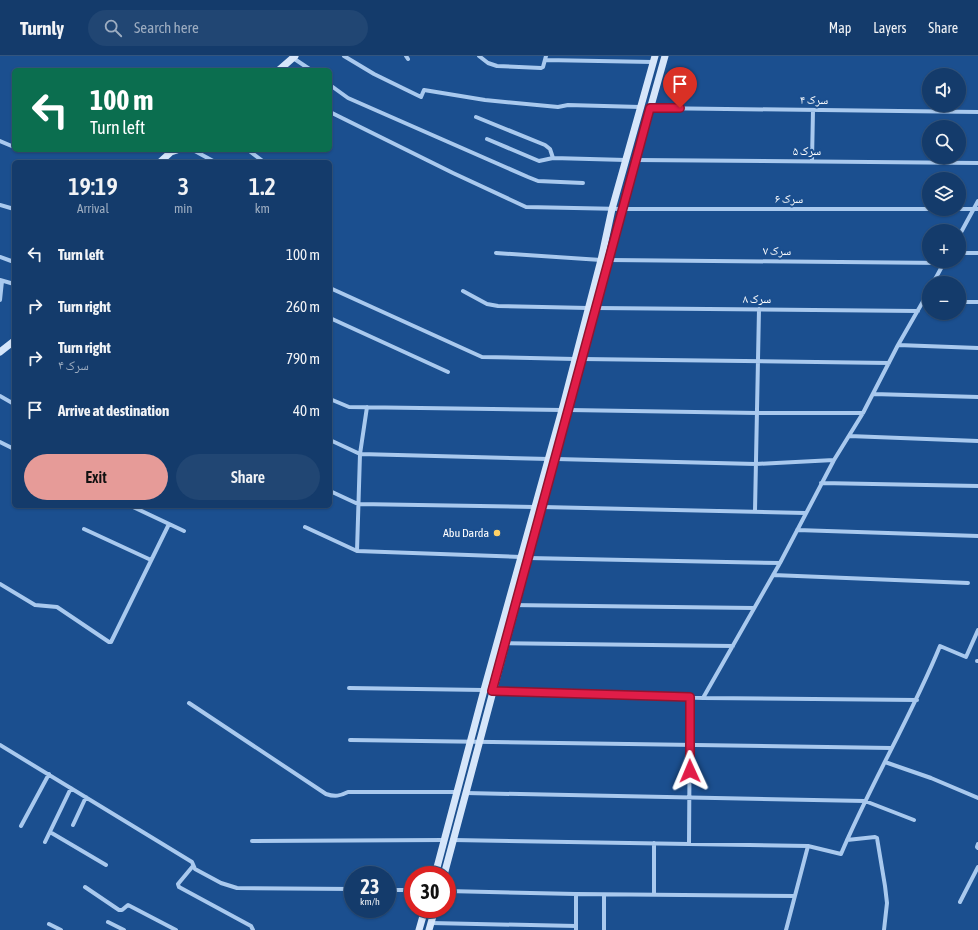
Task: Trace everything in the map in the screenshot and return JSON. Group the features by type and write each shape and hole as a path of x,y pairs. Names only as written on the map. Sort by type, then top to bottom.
{"street":[{"path":"344,56 374,74 421,97 424,90 485,100 558,107 568,105 640,107"},
{"path":"479,56 488,63 503,67 541,68 543,67 545,58 654,59 612,209 601,260 588,308 579,359"},
{"path":"446,866 492,691 512,605 525,558 542,507 552,459 579,359 596,308 665,56"},
{"path":"281,68 294,57 308,68"},
{"path":"332,86 348,98 373,108 426,134 538,181 583,183"},
{"name":"سرک ۴","path":"650,108 978,112"},
{"path":"812,161 813,110"},
{"name":"سرک ۶","path":"332,113 453,173 526,206 612,209 922,209"},
{"path":"476,117 545,145 550,149 553,158"},
{"path":"487,139 539,161 553,158 626,160"},
{"path":"0,141 12,146"},
{"path":"162,160 171,152"},
{"path":"197,152 211,160"},
{"path":"251,152 261,160"},
{"name":"سرک ۵","path":"636,160 978,163"},
{"path":"966,225 976,209 978,201"},
{"path":"0,205 12,208"},
{"path":"496,253 601,260"},
{"path":"966,253 978,253"},
{"path":"0,257 12,261"},
{"name":"سرک ۷","path":"609,260 922,262"},
{"path":"0,300 1,280 12,283"},
{"path":"332,289 482,357 758,363 889,363"},
{"path":"463,291 487,304 498,306 588,308"},
{"path":"966,302 978,302"},
{"path":"703,698 780,563 821,483 863,413 898,345 922,304"},
{"name":"سرک ۸","path":"596,308 918,311"},
{"path":"755,511 759,310"},
{"path":"332,319 448,372"},
{"path":"0,352 12,343"},
{"path":"898,345 978,348"},
{"path":"873,394 978,397"},
{"path":"0,396 12,403"},
{"path":"332,400 349,407 757,413 863,413"},
{"path":"357,550 360,454 367,407"},
{"path":"849,436 978,441"},
{"path":"332,441 360,454 756,464 834,460"},
{"path":"0,442 12,448"},
{"path":"525,558 534,507 552,459"},
{"path":"821,483 978,486"},
{"path":"332,492 358,504 534,507"},
{"path":"542,507 805,513"},
{"path":"135,508 184,531"},
{"path":"0,584 35,605 57,607 109,642 112,642 169,524"},
{"path":"305,527 357,550 525,558 780,563"},
{"path":"84,529 151,560"},
{"path":"797,530 978,536"},
{"path":"773,575 968,583"},
{"path":"512,605 754,608"},
{"path":"453,840 808,846 840,854 865,801 917,700 940,646 966,657 978,630"},
{"path":"502,643 733,646"},
{"path":"437,866 484,690 502,643"},
{"path":"349,688 484,690 703,698 917,700"},
{"path":"690,697 690,844"},
{"path":"189,704 326,794 332,796 340,796 348,792 456,792"},
{"path":"350,740 892,748"},
{"path":"0,745 192,862 195,870 221,883 232,887 344,889"},
{"path":"885,762 931,778 978,798"},
{"path":"21,826 48,774"},
{"path":"45,842 71,788"},
{"path":"465,793 865,801 914,820"},
{"path":"74,825 86,797"},
{"path":"50,832 106,865"},
{"path":"847,840 877,838 887,903 884,930"},
{"path":"252,841 444,840"},
{"path":"654,843 654,895"},
{"path":"978,844 978,848"},
{"path":"786,930 808,846"},
{"path":"193,866 178,884 178,887 251,926 253,930"},
{"path":"960,902 978,866"},
{"path":"85,888 119,910 122,910 128,905 176,930"},
{"path":"456,891 794,896"},
{"path":"430,926 576,928 576,894"},
{"path":"604,894 604,930"},
{"path":"419,930 422,918"},
{"path":"108,922 124,930"},
{"path":"49,924 60,930"}],"place":[{"name":"Abu Darda","path":"497,533"}],"route":[{"path":"680,108 650,108 492,691 690,697 690,771"}]}
